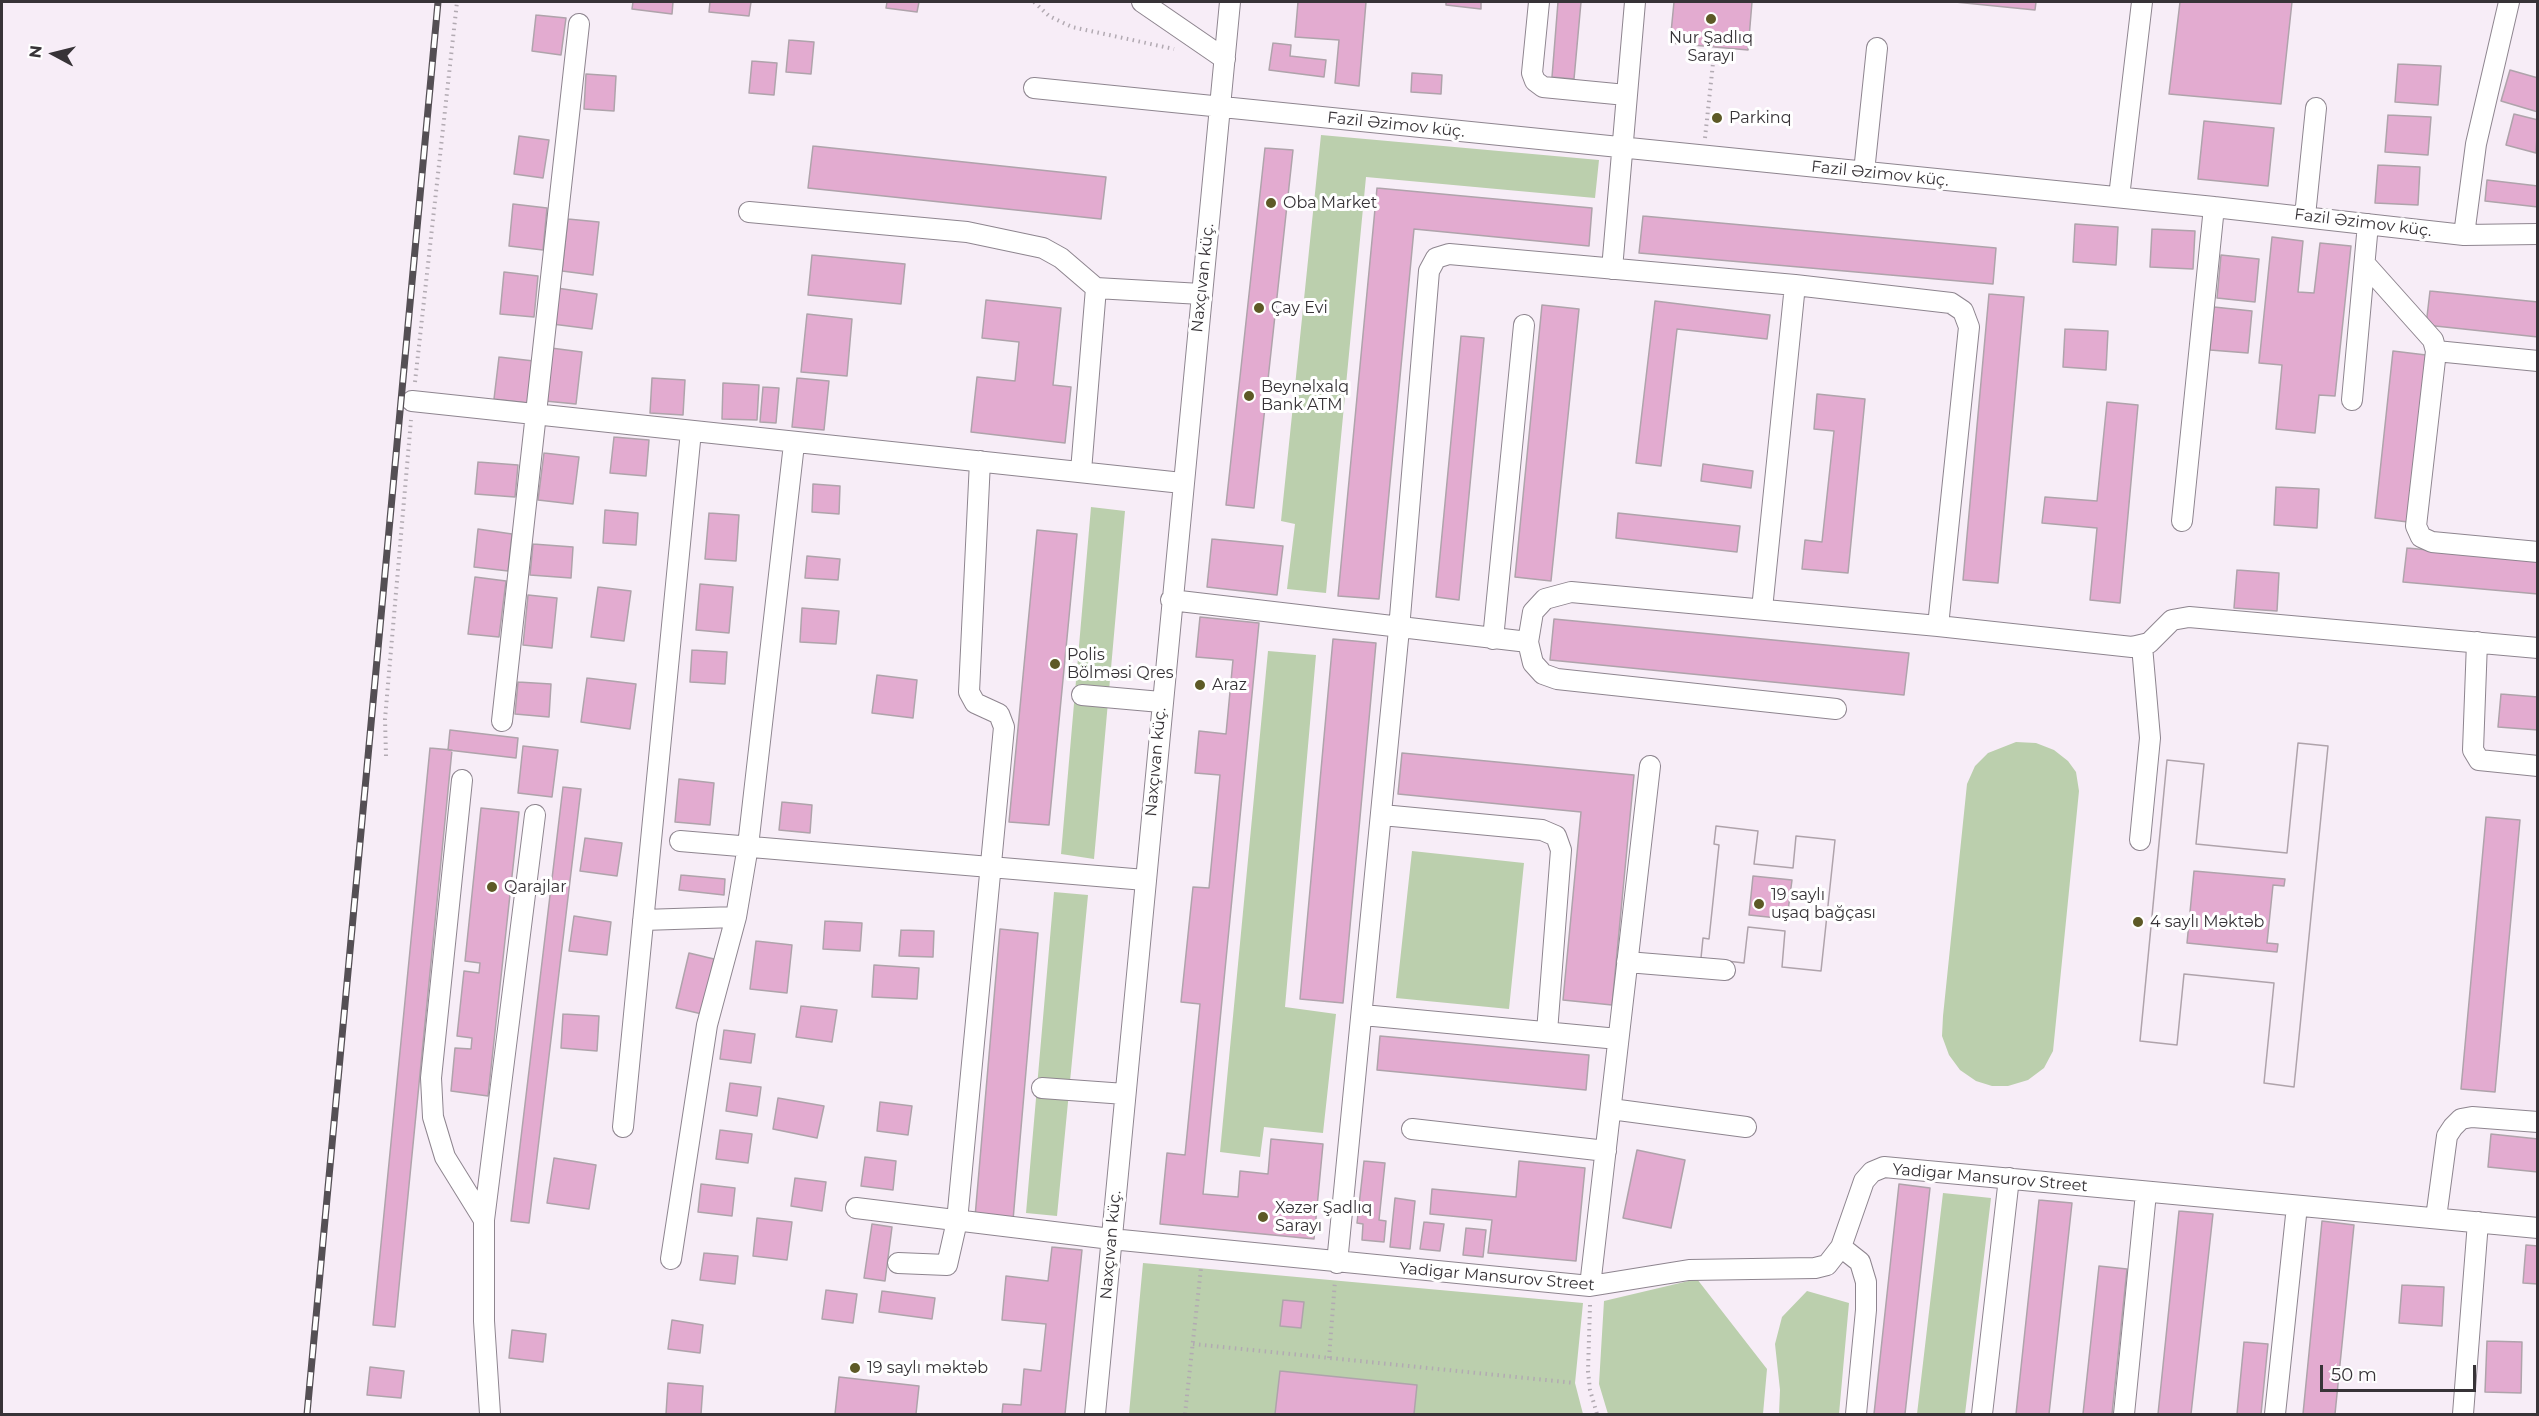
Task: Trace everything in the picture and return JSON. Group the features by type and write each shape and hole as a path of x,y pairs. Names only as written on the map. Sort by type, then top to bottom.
{"street":[{"path":"1142,2 1225,58"},
{"name":"Naxçıvan küç.","path":"1095,1414 1161,702 1222,107 1230,2"},
{"path":"1539,2 1532,74 1535,81 1543,87 1626,95"},
{"path":"1612,269 1635,2"},
{"path":"2119,197 2142,2"},
{"path":"2464,235 2476,144 2509,2"},
{"path":"502,721 579,24"},
{"path":"1864,172 1877,48"},
{"name":"Fazil Əzimov küç.","path":"1034,88 2305,216 2464,235 2538,234"},
{"path":"2305,216 2316,108"},
{"path":"2182,520 2214,207"},
{"path":"749,212 967,232 1043,248 1061,258 1096,288 1202,294"},
{"path":"2352,400 2366,266 2368,224"},
{"path":"1337,1263 1382,815 1429,271 1436,258 1449,254 1795,285 1951,303 1963,311 1969,327 1938,626"},
{"path":"2366,266 2433,340 2436,351 2416,526 2421,537 2432,542 2538,552"},
{"path":"1762,609 1795,285"},
{"path":"1082,471 1096,288"},
{"path":"1493,639 1524,325"},
{"path":"2436,351 2538,361"},
{"path":"412,401 794,444 1082,471 1182,483"},
{"path":"623,1127 691,431"},
{"path":"671,1259 707,1025 736,917 748,846 794,444"},
{"path":"898,1263 947,1265 957,1221 1004,727 999,714 975,703 969,692 980,461"},
{"path":"1836,709 1557,679 1543,674 1533,663 1528,642 1533,612 1545,599 1571,592 1938,626 2132,647 2142,646 2149,642 2163,627 2180,617 2538,648"},
{"path":"1171,600 1399,629 1528,642"},
{"path":"2477,642 2473,750 2479,760 2538,766"},
{"path":"2140,840 2150,738 2142,646"},
{"path":"1082,695 1161,702"},
{"path":"1590,1286 1650,766"},
{"path":"462,780 431,1078 433,1117 445,1157 484,1220"},
{"path":"490,1414 484,1321 484,1220 535,815"},
{"path":"1382,815 1542,830 1556,836 1561,850 1547,1032"},
{"path":"680,841 1144,880"},
{"path":"643,920 736,917"},
{"path":"1627,962 1725,970"},
{"path":"1363,1015 1618,1039"},
{"path":"1042,1088 1125,1094"},
{"path":"1611,1109 1746,1127"},
{"path":"2436,1218 2447,1136 2461,1119 2472,1117 2538,1122"},
{"path":"1412,1129 1606,1151"},
{"name":"Yadigar Mansurov Street","path":"856,1208 1111,1239 1337,1263 1590,1286 1689,1270 1815,1269 1827,1265 1841,1246 1864,1181 1872,1172 1884,1167 2538,1228"},
{"path":"1982,1414 2009,1178"},
{"path":"2124,1414 2146,1193"},
{"path":"2275,1414 2297,1206"},
{"path":"2463,1414 2478,1222"},
{"path":"1841,1246 1860,1262 1866,1282 1866,1310 1856,1414"}],"path":[{"path":"386,756 385,719 412,401 457,2"},
{"path":"1034,2 1049,16 1072,27 1182,51"},
{"path":"1703,156 1714,54"},
{"path":"1329,1358 1337,1263"},
{"path":"1185,1414 1200,1268"},
{"path":"1590,1286 1588,1371 1590,1390 1597,1414"},
{"path":"1193,1344 1575,1383"}],"green space":[{"path":"1321,135 1599,160 1595,198 1366,177 1326,593 1287,589 1295,524 1281,521"},
{"path":"1091,507 1125,511 1094,859 1061,854"},
{"path":"1268,651 1316,655 1285,1007 1336,1014 1323,1133 1264,1127 1260,1157 1220,1152"},
{"path":"2016,742 2036,743 2054,750 2068,761 2076,772 2079,791 2053,1051 2044,1068 2028,1080 2008,1086 1992,1086 1976,1081 1960,1070 1949,1055 1942,1036 1943,1016 1967,784 1975,766 1988,753"},
{"path":"1412,851 1524,863 1509,1009 1396,998"},
{"path":"1054,892 1088,895 1057,1216 1026,1213"},
{"path":"1943,1193 1991,1198 1965,1414 1917,1414"},
{"path":"1143,1263 1583,1303 1575,1383 1583,1414 1129,1414"},
{"path":"1697,1279 1767,1369 1763,1414 1608,1414 1599,1384 1604,1301"},
{"path":"1807,1291 1849,1303 1839,1414 1779,1414 1780,1390 1775,1344 1782,1317"}],"building":[{"path":"633,2 673,2 672,14 632,9"},
{"path":"710,2 751,2 749,16 709,12"},
{"path":"887,2 919,2 917,12 886,8"},
{"path":"1298,2 1366,2 1359,86 1335,83 1339,40 1295,37"},
{"path":"1446,2 1481,2 1481,9 1446,5"},
{"path":"1558,2 1581,2 1574,79 1552,77"},
{"path":"1674,2 1752,2 1748,50 1670,43"},
{"path":"1955,2 2036,2 2035,10"},
{"path":"2180,2 2292,2 2281,104 2169,94"},
{"path":"536,15 566,18 561,55 532,51"},
{"path":"789,40 814,42 811,74 786,72"},
{"path":"1273,43 1291,45 1290,56 1326,60 1324,77 1269,70"},
{"path":"752,61 777,63 774,95 749,93"},
{"path":"2398,64 2441,66 2438,105 2395,102"},
{"path":"2510,70 2538,78 2538,112 2501,101"},
{"path":"1412,73 1442,75 1441,94 1411,92"},
{"path":"586,74 616,76 614,111 584,109"},
{"path":"2514,114 2538,120 2536,153 2506,145"},
{"path":"2388,115 2431,117 2428,155 2385,152"},
{"path":"2204,121 2274,128 2268,186 2198,179"},
{"path":"519,136 549,140 543,178 514,174"},
{"path":"813,146 1106,177 1101,219 808,188"},
{"path":"1265,148 1293,150 1254,508 1226,505"},
{"path":"2378,165 2420,167 2418,205 2375,203"},
{"path":"2487,180 2538,186 2538,207 2485,201"},
{"path":"1377,188 1592,208 1589,246 1414,229 1379,599 1338,596"},
{"path":"513,204 547,208 543,250 509,246"},
{"path":"1643,216 1996,248 1993,284 1639,253"},
{"path":"568,219 599,222 593,275 562,271"},
{"path":"2075,224 2118,227 2116,265 2073,262"},
{"path":"2152,229 2195,231 2193,269 2150,267"},
{"path":"2272,237 2303,241 2298,292 2314,293 2320,243 2351,246 2335,396 2319,395 2315,433 2276,429 2282,365 2259,363"},
{"path":"812,255 905,264 901,304 808,295"},
{"path":"2221,255 2259,259 2255,302 2217,298"},
{"path":"504,272 538,276 534,317 500,314"},
{"path":"557,288 597,294 592,329 552,324"},
{"path":"2430,291 2538,302 2538,337 2426,325"},
{"path":"1989,294 2024,297 1998,583 1963,580"},
{"path":"986,300 1061,308 1053,385 1071,387 1065,443 971,432 977,377 1015,381 1019,342 982,338"},
{"path":"1655,301 1770,315 1767,339 1677,329 1661,466 1636,463"},
{"path":"1542,305 1579,309 1551,581 1515,577"},
{"path":"2214,307 2252,311 2248,353 2210,350"},
{"path":"807,314 852,319 847,376 801,372"},
{"path":"2065,329 2108,331 2106,370 2063,367"},
{"path":"1461,336 1484,338 1459,600 1436,597"},
{"path":"551,348 582,352 576,404 545,401"},
{"path":"2393,351 2426,355 2408,522 2375,518"},
{"path":"499,357 534,361 529,403 494,399"},
{"path":"652,378 685,380 683,415 650,413"},
{"path":"797,378 829,381 824,430 792,427"},
{"path":"723,383 759,385 757,420 722,419"},
{"path":"763,387 779,388 776,423 760,422"},
{"path":"1817,394 1865,399 1848,573 1802,569 1805,540 1822,542 1834,431 1814,429"},
{"path":"2107,402 2138,405 2120,603 2090,600 2097,528 2042,523 2045,497 2097,501"},
{"path":"614,437 649,440 646,476 610,473"},
{"path":"544,453 579,457 573,504 538,500"},
{"path":"478,462 518,465 515,497 475,494"},
{"path":"1703,464 1753,471 1751,488 1701,481"},
{"path":"813,484 840,486 839,514 812,512"},
{"path":"2276,487 2319,489 2317,528 2274,525"},
{"path":"605,510 638,513 636,545 603,543"},
{"path":"709,513 739,515 736,561 705,559"},
{"path":"1618,513 1740,526 1737,552 1616,538"},
{"path":"478,529 512,534 508,571 474,567"},
{"path":"1037,530 1077,534 1049,825 1009,822"},
{"path":"1212,539 1283,546 1277,595 1207,587"},
{"path":"533,544 573,547 571,578 530,575"},
{"path":"2407,548 2538,560 2538,594 2403,582"},
{"path":"807,556 840,559 838,580 805,578"},
{"path":"2237,570 2279,573 2277,611 2234,608"},
{"path":"475,577 506,581 499,637 468,634"},
{"path":"700,584 733,587 729,633 696,630"},
{"path":"598,587 631,591 624,641 591,637"},
{"path":"528,595 557,598 552,648 523,645"},
{"path":"802,608 839,611 836,644 800,642"},
{"path":"1200,617 1259,623 1203,1194 1238,1197 1240,1171 1268,1174 1271,1139 1323,1144 1314,1239 1160,1224 1167,1153 1185,1155 1200,1004 1181,1002 1193,887 1209,888 1220,775 1195,773 1199,731 1226,734 1233,660 1196,657"},
{"path":"1554,619 1909,653 1904,695 1550,660"},
{"path":"1333,639 1376,643 1343,1003 1300,999"},
{"path":"692,650 727,652 725,684 690,682"},
{"path":"877,675 917,680 913,718 872,713"},
{"path":"587,678 636,684 630,729 581,722"},
{"path":"518,682 551,684 549,717 515,714"},
{"path":"2501,694 2538,697 2538,730 2498,727"},
{"path":"450,730 518,738 516,758 448,750"},
{"path":"2298,743 2328,746 2294,1087 2264,1083 2274,983 2184,974 2177,1045 2140,1041 2167,760 2204,764 2196,844 2287,853","holes":["2194,871 2285,879 2284,886 2273,885 2267,943 2278,944 2277,952 2187,943"]},
{"path":"2298,743 2328,746 2294,1087 2264,1083 2274,983 2184,974 2177,1045 2140,1041 2167,760 2204,764 2196,844 2287,853"},
{"path":"523,746 558,750 552,797 518,793"},
{"path":"430,748 452,750 395,1327 373,1325"},
{"path":"1402,753 1634,775 1612,1005 1563,1000 1581,812 1398,794"},
{"path":"679,779 714,783 710,825 675,822"},
{"path":"563,787 581,789 529,1223 511,1221"},
{"path":"782,802 812,805 810,833 779,830"},
{"name":"Qarajlar","path":"481,808 519,812 488,1096 451,1091 455,1048 471,1049 472,1038 457,1036 464,971 479,973 480,963 465,961"},
{"path":"2486,817 2520,820 2495,1092 2461,1089"},
{"path":"1716,826 1758,831 1754,864 1793,868 1796,836 1835,840 1821,971 1782,967 1785,931 1748,927 1744,963 1701,958 1703,938 1709,939 1719,845 1714,844","holes":["1753,876 1792,880 1787,919 1749,915"]},
{"path":"1716,826 1758,831 1754,864 1793,868 1796,836 1835,840 1821,971 1782,967 1785,931 1748,927 1744,963 1701,958 1703,938 1709,939 1719,845 1714,844"},
{"path":"585,838 622,843 617,876 580,871"},
{"path":"681,875 725,879 724,895 679,890"},
{"path":"574,916 611,922 607,955 569,951"},
{"path":"825,921 862,923 860,951 823,949"},
{"path":"1000,929 1038,933 1013,1220 975,1217"},
{"path":"901,930 934,931 933,957 899,956"},
{"path":"756,941 792,945 787,993 750,989"},
{"path":"689,953 714,959 702,1014 676,1008"},
{"path":"874,965 919,968 917,999 872,997"},
{"path":"801,1006 837,1010 832,1042 796,1037"},
{"path":"563,1014 599,1016 597,1051 561,1048"},
{"path":"724,1030 755,1034 751,1063 720,1059"},
{"path":"1380,1036 1589,1055 1586,1090 1377,1070"},
{"path":"730,1083 761,1087 757,1116 726,1111"},
{"path":"778,1098 824,1106 817,1138 773,1129"},
{"path":"880,1102 912,1106 908,1135 877,1131"},
{"path":"720,1130 752,1134 748,1163 716,1159"},
{"path":"2491,1134 2538,1139 2538,1172 2488,1167"},
{"path":"1637,1150 1685,1160 1671,1228 1623,1218"},
{"path":"865,1157 896,1161 893,1190 861,1186"},
{"path":"554,1158 596,1165 589,1209 547,1203"},
{"path":"1364,1161 1385,1163 1379,1220 1386,1221 1384,1242 1362,1240 1363,1224 1357,1223"},
{"path":"1519,1161 1585,1168 1576,1261 1488,1253 1492,1220 1430,1214 1432,1189 1516,1197"},
{"path":"795,1178 826,1182 822,1211 791,1206"},
{"path":"701,1184 735,1188 732,1216 698,1212"},
{"path":"1899,1184 1930,1188 1905,1414 1874,1414"},
{"path":"1395,1198 1415,1201 1410,1249 1390,1247"},
{"path":"2039,1200 2072,1203 2049,1414 2016,1414"},
{"path":"2179,1211 2213,1214 2191,1414 2158,1414"},
{"path":"757,1218 792,1222 787,1260 753,1256"},
{"path":"2322,1221 2354,1225 2335,1414 2303,1414"},
{"path":"1424,1222 1444,1224 1440,1251 1420,1249"},
{"path":"872,1224 892,1227 885,1281 864,1278"},
{"path":"1466,1228 1486,1230 1483,1257 1463,1255"},
{"path":"2526,1245 2538,1246 2538,1284 2523,1283"},
{"path":"1052,1247 1082,1250 1065,1414 1002,1414 1003,1404 1021,1405 1024,1369 1041,1371 1046,1324 1002,1320 1006,1276 1048,1281"},
{"path":"704,1253 738,1256 735,1284 700,1280"},
{"path":"2099,1266 2127,1269 2112,1414 2083,1414"},
{"path":"2402,1285 2444,1287 2442,1326 2399,1323"},
{"path":"826,1290 857,1294 853,1323 822,1319"},
{"path":"882,1291 935,1298 932,1319 879,1312"},
{"path":"1283,1300 1304,1302 1301,1328 1280,1326"},
{"path":"672,1320 703,1325 700,1353 668,1349"},
{"path":"512,1330 546,1334 543,1362 509,1358"},
{"path":"2487,1341 2522,1342 2521,1393 2485,1392"},
{"path":"2244,1342 2268,1344 2261,1414 2237,1414"},
{"path":"370,1367 404,1371 401,1398 367,1395"},
{"path":"1280,1371 1417,1385 1414,1414 1275,1414"},
{"path":"839,1377 919,1386 916,1414 835,1414"},
{"path":"668,1383 703,1386 701,1414 666,1414"}],"railway":[{"path":"307,1414 438,2"}],"place":[{"name":"Nur Şadlıq Sarayı","path":"1711,19"},
{"name":"Parkinq","path":"1717,118"},
{"name":"Oba Market","path":"1271,203"},
{"name":"Çay Evi","path":"1259,308"},
{"name":"Beynəlxalq Bank ATM","path":"1249,396"},
{"name":"Polis Bölməsi Qres","path":"1055,664"},
{"name":"Araz","path":"1200,685"},
{"name":"Qarajlar","path":"492,887"},
{"name":"19 saylı uşaq bağçası","path":"1759,904"},
{"name":"4 saylı Məktəb","path":"2138,922"},
{"name":"Xəzər Şadlıq Sarayı","path":"1263,1217"},
{"name":"19 saylı məktəb","path":"855,1368"}]}
